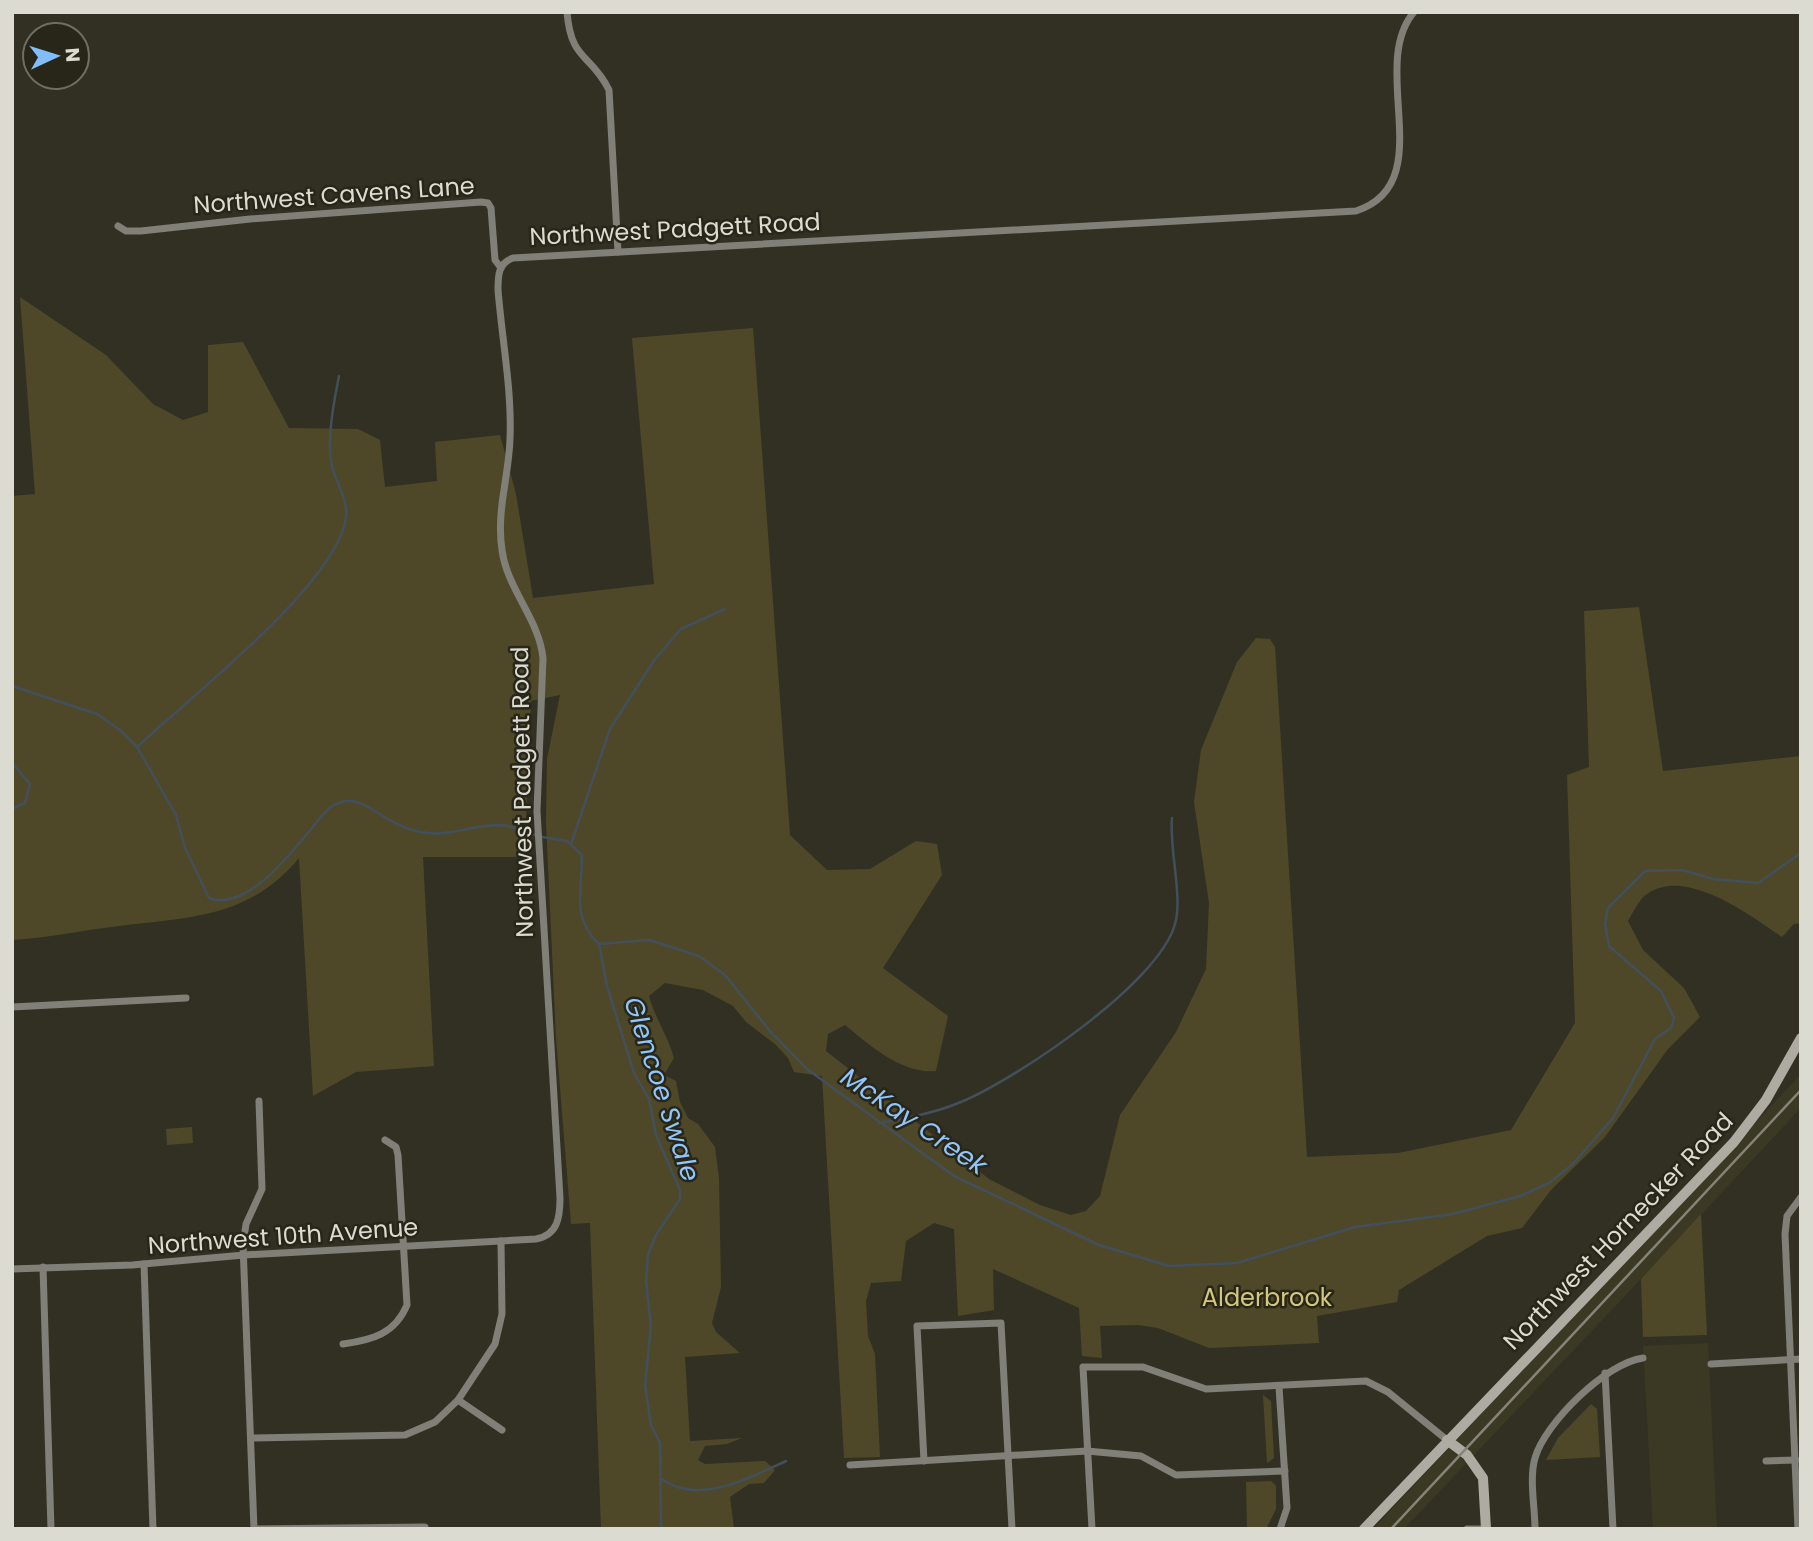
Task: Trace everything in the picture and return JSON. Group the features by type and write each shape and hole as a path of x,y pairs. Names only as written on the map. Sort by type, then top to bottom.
{"street":[{"path":"566,12 572,44 602,77 608,90 618,252"},
{"name":"Northwest Padgett Road","path":"553,1231 559,1216 560,1198 540,879 538,748 542,649 506,568 500,538 500,508 510,434 498,290 500,268 513,258 1356,211 1384,193 1397,169 1400,150 1396,54 1404,26 1414,12"},
{"name":"Northwest Cavens Lane","path":"118,226 126,231 141,231 260,218 481,202 488,203 491,208 495,260 500,268"},
{"path":"12,1007 186,998"},
{"name":"Northwest Hornecker Road","path":"1364,1529 1447,1440 1566,1321 1740,1134 1766,1100 1801,1038"},
{"path":"259,1101 262,1189 246,1224 244,1255 254,1529 425,1527"},
{"path":"343,1344 378,1337 401,1318 408,1293 398,1155 396,1147 385,1140"},
{"path":"1798,1529 1785,1234 1793,1206 1801,1197"},
{"name":"Northwest 10th Avenue","path":"12,1269 144,1264 244,1255 541,1239 553,1231"},
{"path":"251,1438 405,1435 435,1422 458,1400 495,1344 502,1314 501,1241"},
{"path":"144,1264 153,1529"},
{"path":"43,1267 51,1529"},
{"path":"924,1461 918,1326 1000,1323 1012,1529"},
{"path":"1535,1529 1535,1458 1551,1427 1605,1373 1626,1362 1643,1358"},
{"path":"1711,1364 1801,1359"},
{"path":"1091,1529 1083,1367 1143,1367 1206,1389 1366,1381 1388,1392 1461,1453 1467,1455 1479,1469 1483,1478 1481,1484 1486,1529 1467,1529"},
{"path":"1605,1373 1613,1529"},
{"path":"1279,1387 1287,1515 1280,1529"},
{"path":"458,1400 502,1430"},
{"path":"850,1465 1087,1451 1141,1456 1176,1475 1285,1471"},
{"path":"1766,1461 1796,1460"}],"shaded area":[{"path":"1801,1074 1801,1108 1641,1279 1404,1529 1373,1529"},
{"path":"1708,1343 1717,1529 1653,1529 1643,1346"}],"green space":[{"name":"Alderbrook","path":"20,297 106,355 153,404 183,420 208,412 208,345 243,342 289,428 358,429 380,440 385,487 437,481 435,442 500,435 516,494 533,598 654,584 632,338 753,328 790,835 827,870 870,869 916,841 937,844 942,875 883,968 948,1016 936,1071 911,1068 887,1057 845,1025 828,1034 826,1051 989,1179 1040,1205 1071,1215 1086,1211 1100,1196 1120,1115 1176,1032 1206,969 1209,903 1194,802 1201,750 1237,662 1256,638 1270,639 1275,647 1307,1157 1398,1153 1511,1130 1575,1023 1567,775 1589,767 1584,611 1639,607 1663,771 1801,756 1801,923 1794,924 1782,937 1736,907 1699,890 1680,886 1663,887 1644,896 1628,921 1643,950 1684,988 1700,1017 1668,1049 1605,1137 1551,1190 1522,1228 1487,1236 1399,1290 1397,1302 1317,1316 1319,1343 1209,1348 1158,1328 1138,1325 1100,1326 1102,1358 1082,1356 1079,1308 993,1269 994,1310 958,1316 954,1229 934,1223 906,1241 901,1281 871,1283 866,1301 868,1336 875,1354 880,1457 844,1458 822,1076 794,1072 788,1058 775,1044 746,1022 733,1006 703,990 665,983 649,996 674,1058 664,1075 676,1081 680,1102 688,1118 698,1124 715,1147 719,1178 721,1287 712,1323 716,1332 740,1353 685,1357 690,1441 742,1438 727,1444 705,1446 698,1460 705,1464 765,1461 775,1470 764,1483 749,1484 730,1497 734,1529 601,1529 590,1223 571,1224 556,1038 546,822 547,759 560,695 531,701 526,818 530,857 423,857 434,1066 356,1072 313,1096 299,858 280,878 260,893 217,911 170,920 12,940 12,496 35,494"},
{"path":"192,1127 193,1143 167,1145 166,1129"},
{"path":"1701,1214 1707,1335 1643,1337 1641,1279"},
{"path":"1263,1395 1271,1401 1274,1458 1267,1463"},
{"path":"1591,1404 1597,1409 1600,1457 1546,1460 1558,1438"},
{"path":"1271,1481 1276,1486 1276,1509 1266,1529 1247,1529 1246,1482"}],"waterway":[{"path":"137,747 224,670 290,606 317,574 337,544 346,517 344,497 330,456 331,421 339,376"},
{"path":"571,844 610,729 655,659 681,629 725,609"},
{"name":"McKay Creek","path":"12,686 97,714 120,730 137,747 176,815 185,848 209,898 223,900 238,897 252,889 280,865 328,809 343,802 366,805 395,823 424,833 448,833 499,825 535,835"},
{"name":"McKay Creek","path":"12,763 30,784 25,803 12,809"},
{"path":"879,1123 941,1109 986,1090 1050,1051 1115,1000 1143,973 1164,948 1175,924 1177,887 1172,818"},
{"name":"McKay Creek","path":"542,837 567,841 582,855 581,914 590,934 599,944 649,940 699,956 725,975 770,1031 807,1069 954,1176 1099,1245 1169,1266 1237,1263 1355,1227 1453,1214 1520,1196 1549,1183 1573,1164 1613,1118 1655,1039 1671,1028 1674,1018 1661,991 1609,946 1605,924 1608,908 1645,871 1682,870 1713,879 1758,883 1801,853"},
{"name":"Glencoe Swale","path":"599,944 607,986 634,1073 649,1099 656,1135 680,1190 680,1199 656,1235 648,1255 646,1281 651,1326 645,1385 651,1425 660,1443 661,1529"},
{"path":"662,1479 676,1487 708,1490 724,1487 786,1461"}],"railway":[{"path":"1391,1529 1801,1090"}]}
